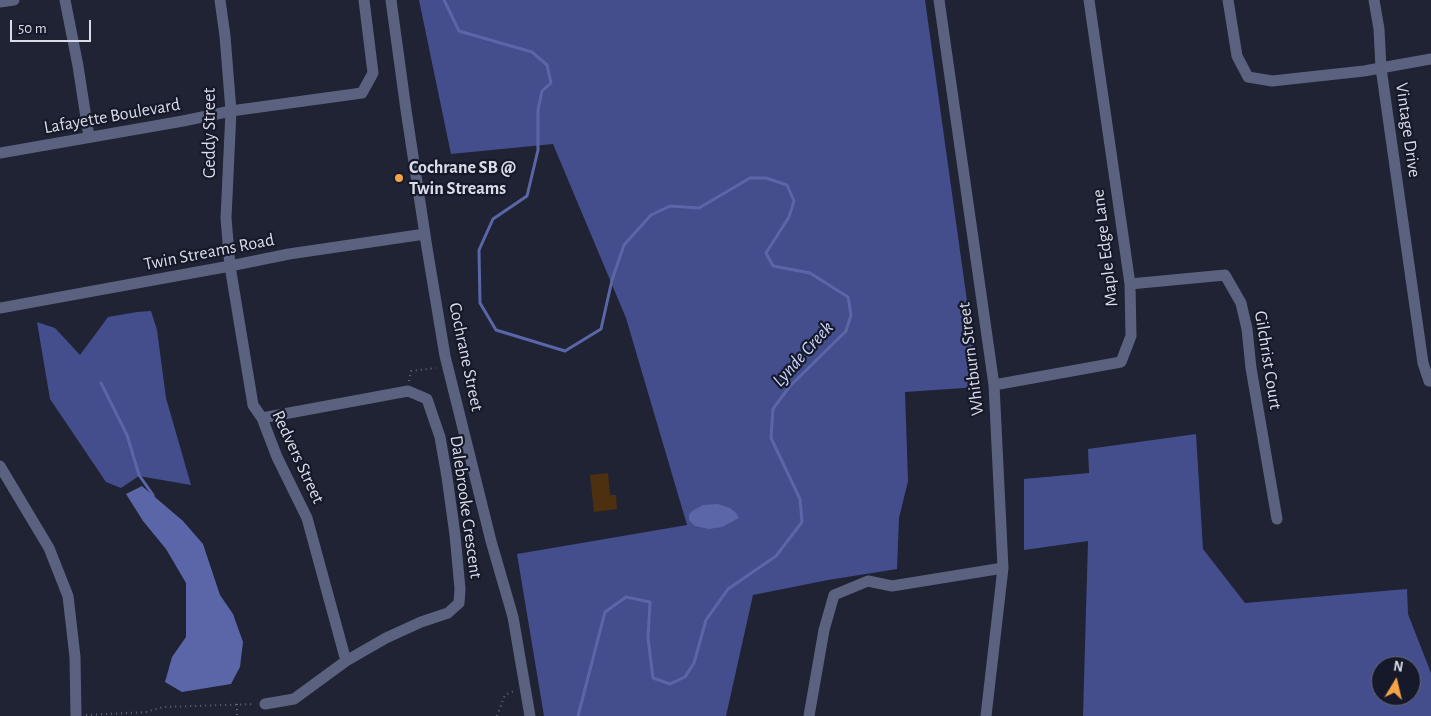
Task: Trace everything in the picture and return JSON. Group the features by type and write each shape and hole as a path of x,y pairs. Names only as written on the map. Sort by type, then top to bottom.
{"street":[{"path":"0,2 14,0"},
{"path":"65,0 89,137"},
{"name":"Geddy Street","path":"220,0 231,111 226,218 230,266"},
{"name":"Lafayette Boulevard","path":"0,153 231,111 362,93 373,73 364,0"},
{"name":"Cochrane Street","path":"391,0 425,234 448,366 491,541 514,617 530,716"},
{"name":"Whitburn Street","path":"939,0 994,385 1003,568 986,716"},
{"name":"Maple Edge Lane","path":"994,385 1121,362 1131,336 1130,284 1088,0"},
{"path":"1228,0 1237,56 1248,77 1272,81 1382,68 1431,59"},
{"name":"Vintage Drive","path":"1374,0 1423,363 1429,381 1431,381"},
{"name":"Twin Streams Road","path":"0,308 289,254 425,234"},
{"name":"Redvers Street","path":"230,266 253,405 262,418 277,457 307,518 346,661"},
{"name":"Gilchrist Court","path":"1130,284 1225,275 1241,303 1247,328 1251,368 1277,518"},
{"path":"262,418 408,391"},
{"name":"Dalebrooke Crescent","path":"346,661 386,638 420,622 448,613 459,602 460,589 455,535 440,437 427,399 408,391"},
{"path":"0,466 49,548 68,596 75,657 76,716"},
{"path":"809,716 824,630 834,595 868,581 892,586 1003,568"},
{"path":"265,704 294,699 346,661"}],"path":[{"path":"408,391 411,371 448,366"},
{"path":"497,716 505,695 525,686"},
{"path":"237,704 237,716"},
{"path":"76,716 146,712 163,707 265,704"}],"shaded area":[{"path":"419,0 925,0 979,387 905,392 908,481 899,518 897,569 753,595 726,716 544,716 517,554 687,525 626,318 553,144 451,154"},
{"path":"151,311 157,330 166,398 191,485 139,476 121,488 106,482 50,399 37,322 55,328 80,355 108,317"},
{"path":"1196,434 1203,549 1245,603 1407,589 1408,614 1431,673 1431,716 1083,716 1088,541 1024,550 1024,479 1089,473 1088,449"},
{"path":"142,486 183,521 203,544 220,595 233,614 243,642 240,667 231,684 182,692 165,682 172,657 186,637 186,583 166,549 143,521 126,494"},
{"path":"718,504 730,508 739,518 722,527 709,529 695,526 689,520 689,515 692,511 703,505"}],"building":[{"path":"608,473 610,495 616,495 617,509 594,512 590,475"}],"waterway":[{"name":"Lynde Creek","path":"444,0 459,31 532,52 547,65 551,83 542,91 538,110 538,150 527,196 493,219 479,250 480,303 496,330 565,351 601,329 612,280 624,245 651,215 670,206 699,208 750,178 766,178 787,185 794,201 789,217 766,253 773,266 810,273 848,297 851,315 846,331 790,386 773,409 771,438 800,499 802,522 776,556 728,589 706,620 694,663 685,677 670,684 653,678 648,638 650,602 626,597 605,612 578,716"},
{"path":"101,383 127,435 139,475 153,495 153,500"}],"place":[{"name":"Cochrane SB @ Twin Streams","path":"399,178"}]}
